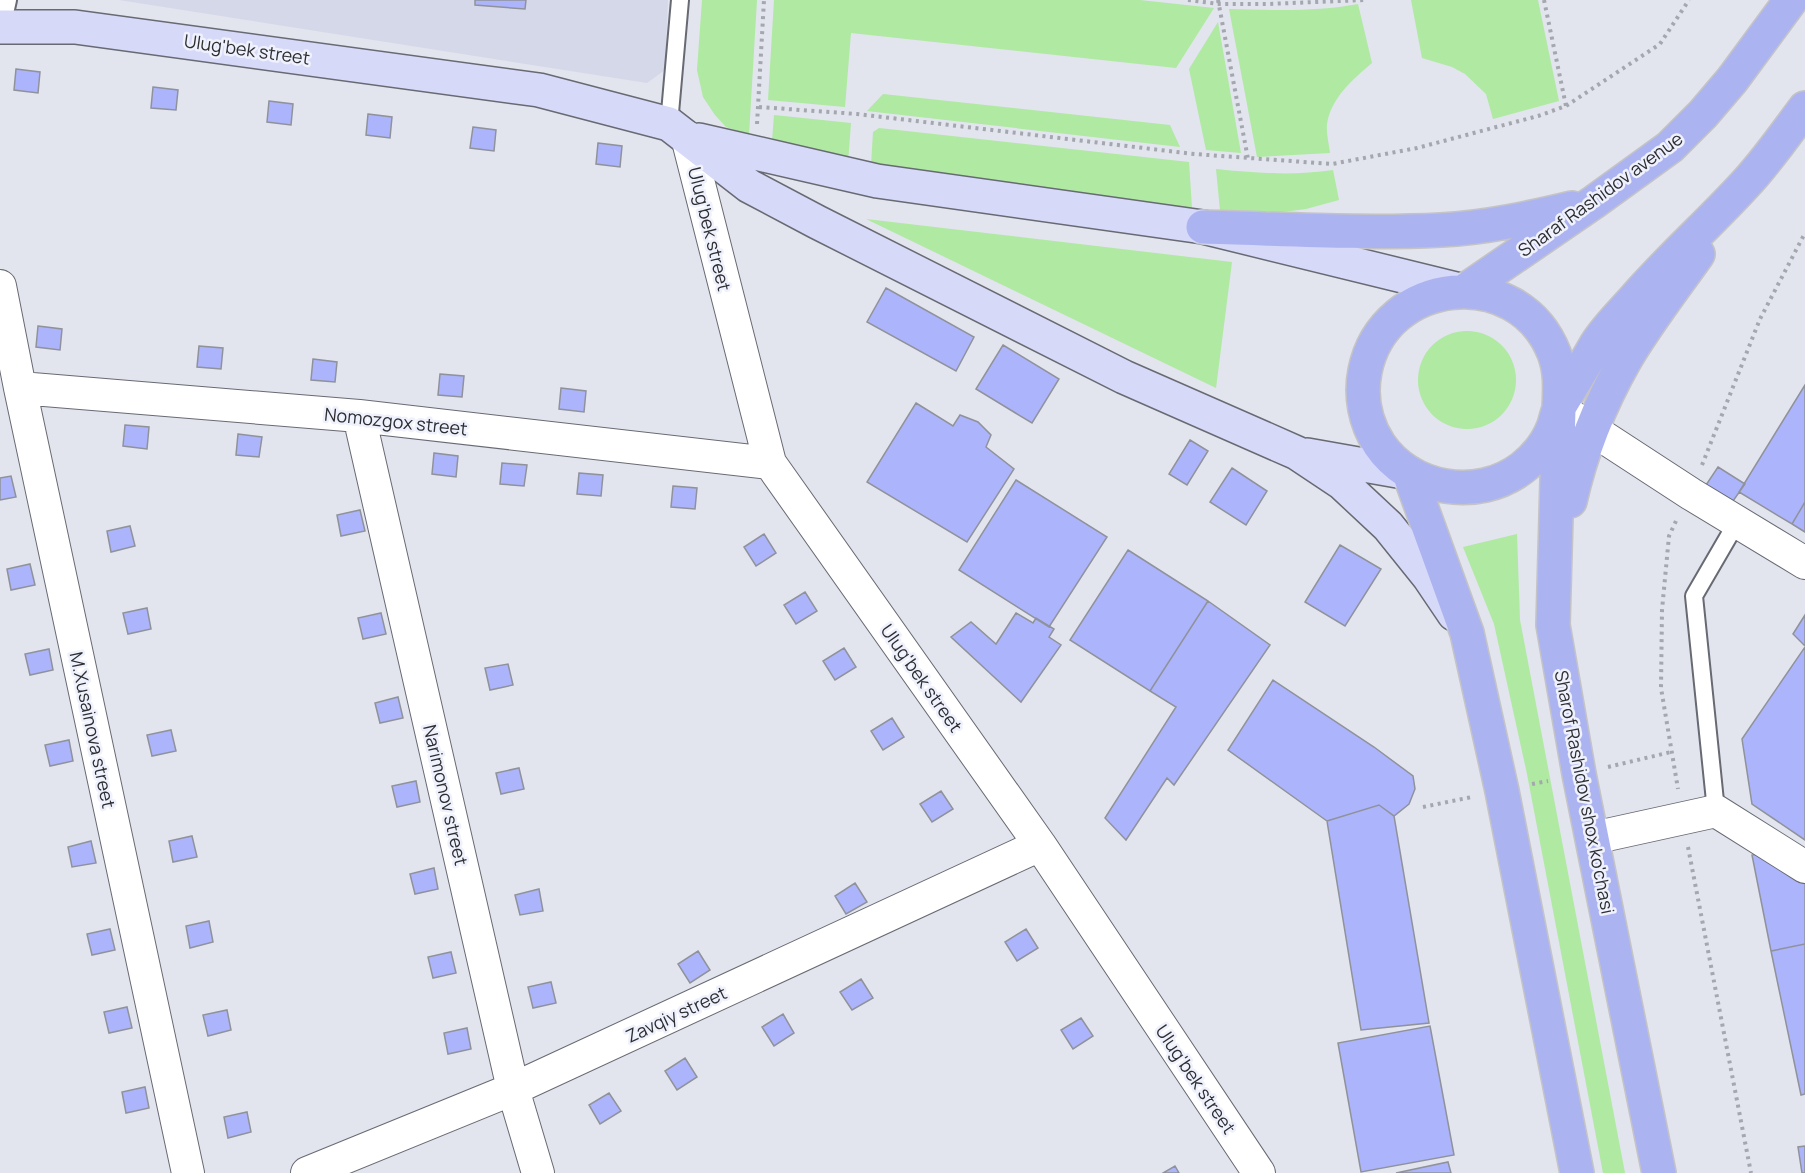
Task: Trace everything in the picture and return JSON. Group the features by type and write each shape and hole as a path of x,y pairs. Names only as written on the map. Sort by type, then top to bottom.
{"main road":[{"name":"Sharaf Rashidov avenue","path":"1464,291 1670,147 1703,114 1752,55 1791,0"},
{"name":"Ulug'bek street","path":"3,18 539,90 678,131"},
{"path":"1553,625 1563,536 1578,465 1625,359 1749,180 1805,108"},
{"path":"678,131 755,154 877,181 1203,226 1347,231 1443,230 1528,219 1594,202"},
{"path":"678,131 749,186 816,222 1124,377 1297,453 1342,483 1388,525 1429,577 1467,633"},
{"path":"1559,408 1603,334 1667,262 1749,180"},
{"path":"1203,226 1464,291"},
{"name":"Sharof Rashidov shox ko'chasi","path":"1559,408 1552,430 1539,451 1522,468 1501,480 1478,487 1454,488 1430,483 1409,473 1392,460 1379,443 1369,424 1363,382 1367,361 1388,324 1404,309 1422,299 1443,292 1464,291 1492,296 1518,308 1539,327 1553,352 1560,379 1553,625 1579,774 1659,1173"},
{"path":"1297,453 1409,473"},
{"name":"Sharof Rashidov shox ko'chasi","path":"1409,473 1467,633 1502,791 1577,1173"}],"street":[{"name":"Ulug'bek street","path":"678,131 771,463 1040,845 1259,1173"},
{"name":"M.Xusainova street","path":"0,286 188,1173"},
{"name":"Nomozgoх street","path":"20,388 359,416 771,463"},
{"path":"1559,408 1805,563"},
{"name":"Narimonov street","path":"359,416 513,1089 538,1173"},
{"path":"1593,838 1716,811 1805,867"},
{"name":"Zavqiy street","path":"307,1173 513,1089 1040,845"}],"lane":[{"path":"678,131 680,0"},
{"path":"1716,811 1694,596 1737,522"}],"path":[{"path":"755,154 764,0"},
{"path":"1188,0 1269,4 1364,0"},
{"path":"1544,0 1566,106"},
{"path":"759,107 857,114 1248,159 1332,164 1417,148 1538,116 1566,106 1660,44 1689,0"},
{"path":"1219,2 1248,159"}],"shaded area":[{"path":"119,0 668,0 665,70 647,83"}],"green space":[{"path":"702,0 757,0 749,135 726,127 703,97 697,70"},
{"path":"774,0 1140,0 1214,8 1176,68 851,33 845,107 768,100"},
{"path":"1411,0 1538,0 1559,101 1493,119 1486,94 1465,74 1452,67 1422,58"},
{"path":"1358,4 1372,63 1350,82 1333,106 1327,124 1330,153 1257,157 1229,9 1311,9"},
{"path":"1218,22 1241,153 1206,150 1189,69"},
{"path":"883,94 1170,125 1180,147 867,111"},
{"path":"774,115 851,123 848,163 772,141"},
{"path":"879,128 1189,162 1192,208 871,166 873,132"},
{"path":"1216,169 1260,173 1333,170 1339,200 1306,209 1275,213 1220,210"},
{"path":"866,219 1232,262 1216,388"},
{"path":"1467,331 1486,335 1501,346 1512,361 1516,380 1512,399 1501,414 1486,425 1467,429 1448,425 1433,414 1422,399 1418,380 1422,361 1433,346 1448,335"},
{"path":"1517,534 1520,620 1625,1173 1603,1173 1527,774 1494,624 1463,547"}],"building":[{"path":"475,0 526,0 525,9 475,5"},
{"path":"16,69 40,72 38,93 14,90"},
{"path":"153,87 178,90 176,110 151,108"},
{"path":"269,101 293,104 291,125 267,122"},
{"path":"368,114 392,117 390,138 366,135"},
{"path":"473,127 496,130 494,151 470,148"},
{"path":"598,143 622,146 620,167 596,164"},
{"path":"886,288 974,337 956,371 867,322"},
{"path":"38,326 62,329 60,350 36,347"},
{"path":"1003,345 1059,379 1032,423 976,389"},
{"path":"199,346 223,348 221,369 197,367"},
{"path":"313,359 337,362 335,382 311,380"},
{"path":"440,374 464,376 462,397 438,395"},
{"path":"1805,385 1805,502 1792,524 1739,492"},
{"path":"561,388 586,391 584,412 559,409"},
{"path":"916,403 953,426 960,415 978,422 991,435 986,447 1014,469 967,542 867,482"},
{"path":"125,425 149,427 147,449 123,446"},
{"path":"238,434 262,437 259,457 236,455"},
{"path":"1190,440 1208,451 1187,485 1169,474"},
{"path":"434,453 458,456 456,477 432,474"},
{"path":"502,463 527,465 524,486 500,484"},
{"path":"1718,467 1745,484 1733,501 1706,485"},
{"path":"1232,468 1267,491 1246,525 1210,502"},
{"path":"579,473 603,475 601,496 577,494"},
{"path":"11,476 16,497 0,500 0,478"},
{"path":"1016,480 1107,537 1049,627 959,570"},
{"path":"673,486 697,488 695,509 671,507"},
{"path":"1805,502 1805,532 1792,524"},
{"path":"360,510 365,531 341,536 337,515"},
{"path":"130,526 135,546 111,552 107,531"},
{"path":"764,534 776,553 756,566 744,547"},
{"path":"1340,545 1381,569 1345,626 1305,602"},
{"path":"1128,550 1208,601 1150,691 1070,640"},
{"path":"30,564 35,585 11,590 7,569"},
{"path":"805,592 817,611 796,624 784,605"},
{"path":"1208,601 1270,645 1174,785 1167,778 1126,840 1105,818 1176,707 1150,691"},
{"path":"147,608 151,629 128,634 123,613"},
{"path":"381,613 386,634 363,639 358,618"},
{"path":"1016,613 1033,623 1036,618 1054,629 1049,637 1061,645 1021,702 951,637 971,622 996,644"},
{"path":"1805,615 1805,646 1793,634"},
{"path":"1805,647 1805,840 1752,804 1742,739"},
{"path":"844,648 856,667 835,680 823,661"},
{"path":"49,649 53,670 30,675 25,654"},
{"path":"508,664 513,685 490,690 485,668"},
{"path":"1273,680 1374,747 1413,776 1415,789 1409,804 1394,816 1379,805 1327,821 1228,750"},
{"path":"398,697 403,718 380,723 375,703"},
{"path":"892,718 904,737 883,750 871,731"},
{"path":"171,730 176,751 152,756 147,735"},
{"path":"69,740 73,761 50,766 45,745"},
{"path":"519,768 524,789 501,794 496,773"},
{"path":"416,781 420,802 397,807 392,786"},
{"path":"941,791 953,809 932,822 920,804"},
{"path":"1379,805 1394,816 1429,1023 1361,1030 1327,821"},
{"path":"192,836 197,857 173,862 169,841"},
{"path":"91,841 96,863 72,867 68,847"},
{"path":"1764,853 1805,881 1805,944 1771,951 1752,855"},
{"path":"434,868 438,889 415,894 410,874"},
{"path":"855,883 867,902 846,914 835,896"},
{"path":"539,889 543,911 520,915 515,895"},
{"path":"209,921 213,942 190,948 186,926"},
{"path":"110,929 115,950 92,955 87,934"},
{"path":"1026,929 1038,948 1017,961 1005,942"},
{"path":"1805,944 1805,1094 1801,1095 1771,951"},
{"path":"698,951 710,970 690,983 678,964"},
{"path":"451,952 456,973 433,978 428,957"},
{"path":"861,979 873,998 852,1010 840,992"},
{"path":"551,982 556,1003 533,1008 528,987"},
{"path":"127,1007 132,1028 109,1033 104,1012"},
{"path":"227,1010 231,1030 208,1036 203,1015"},
{"path":"783,1014 794,1033 774,1046 762,1027"},
{"path":"1081,1018 1093,1036 1073,1049 1061,1030"},
{"path":"1430,1026 1454,1155 1361,1172 1338,1043"},
{"path":"467,1028 471,1049 448,1054 444,1033"},
{"path":"685,1058 697,1077 677,1090 665,1071"},
{"path":"145,1087 149,1108 126,1113 122,1092"},
{"path":"609,1093 621,1111 600,1124 589,1105"},
{"path":"247,1112 251,1132 228,1138 224,1117"},
{"path":"1805,1146 1805,1173 1802,1173 1798,1147"},
{"path":"1448,1162 1451,1173 1396,1173"},
{"path":"1175,1166 1179,1173 1163,1173"}]}
